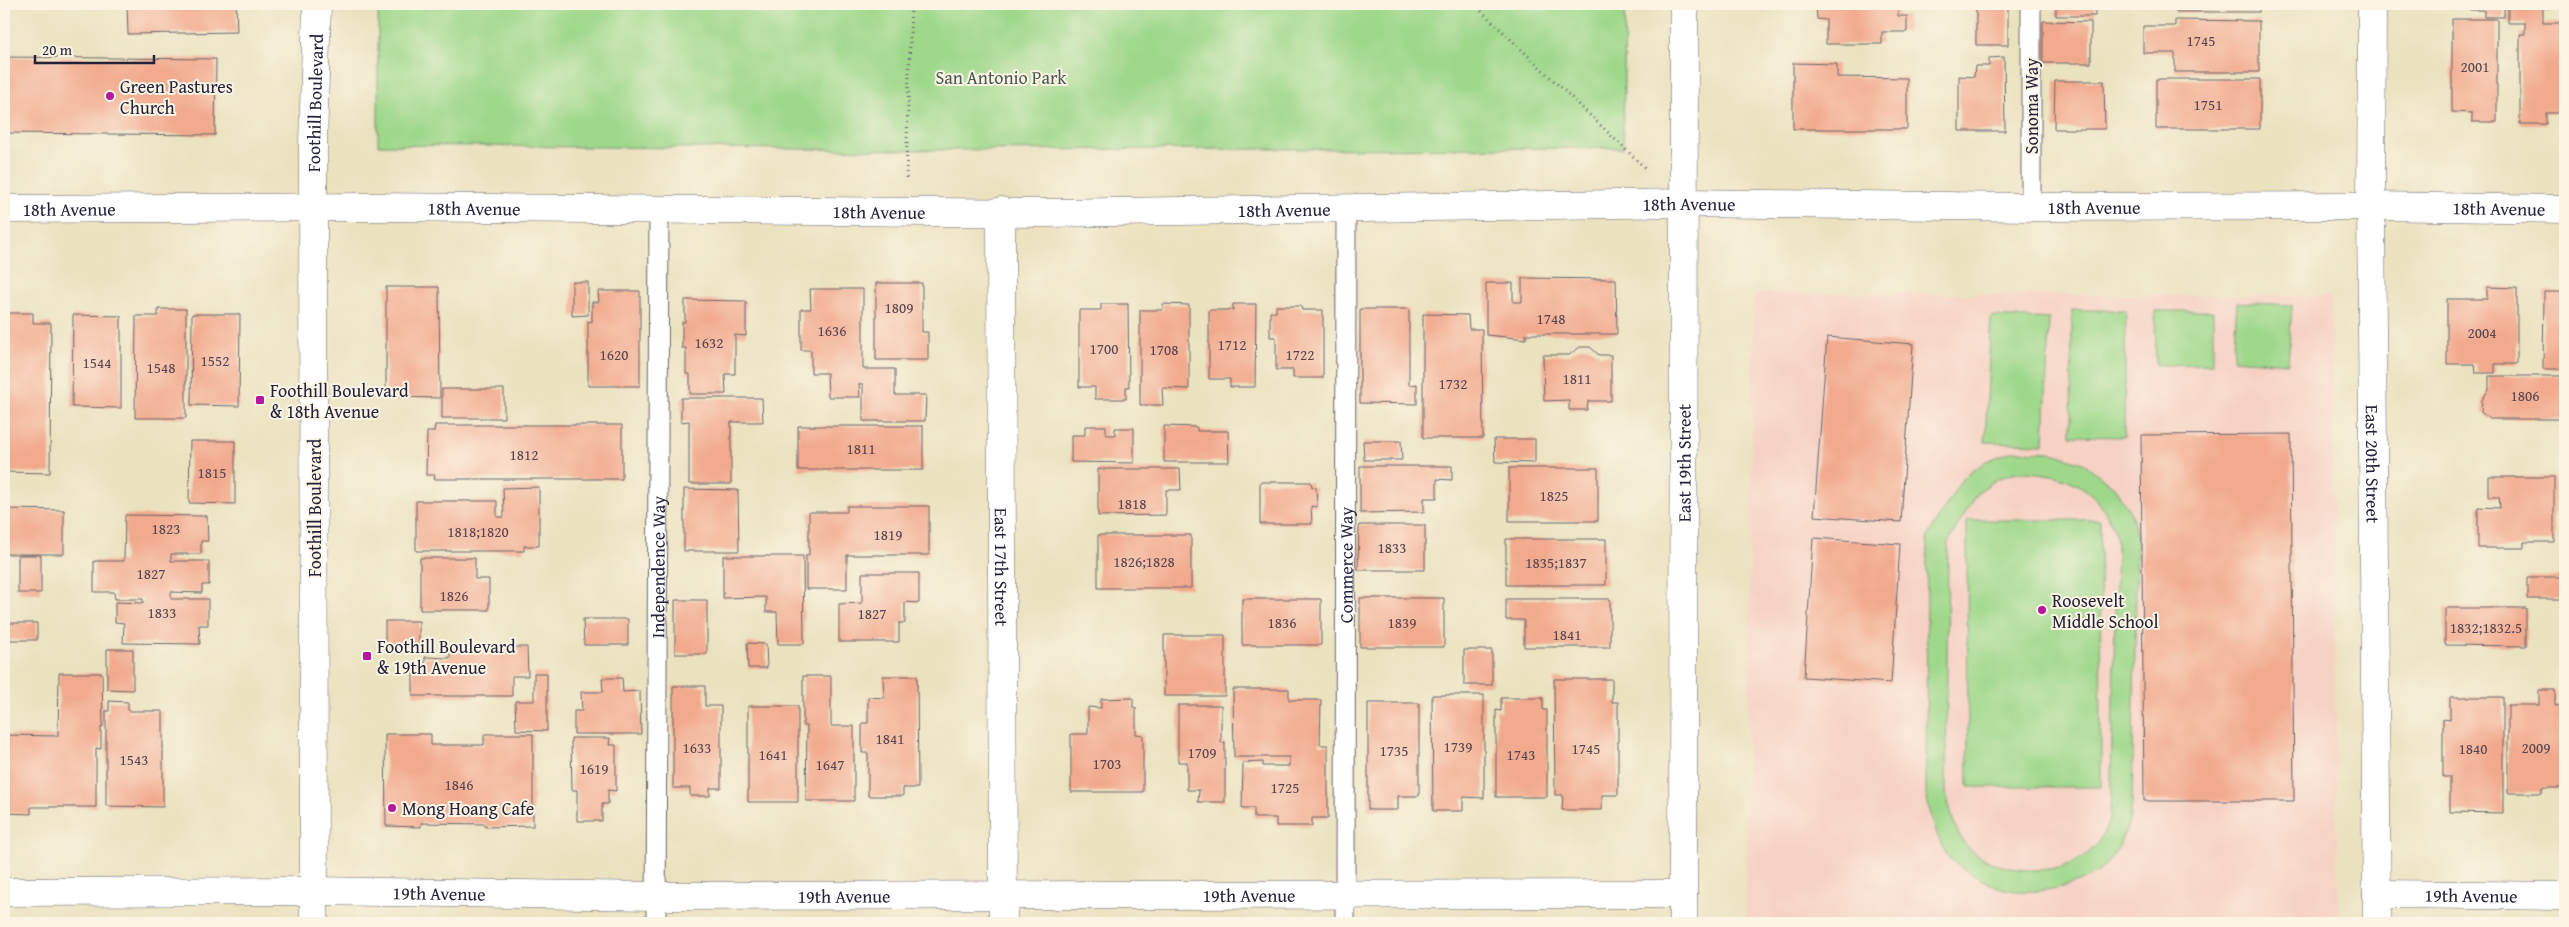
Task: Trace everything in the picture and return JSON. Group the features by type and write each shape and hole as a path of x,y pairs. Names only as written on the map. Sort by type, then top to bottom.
{"street":[{"name":"Foothill Boulevard","path":"314,923 313,120 317,4"},
{"name":"East 19th Street","path":"1683,923 1684,4"},
{"name":"East 20th Street","path":"2372,4 2371,206 2377,923"},
{"name":"18th Avenue","path":"4,209 314,207 1001,211 1684,203 2031,207 2371,206 2565,209"},
{"name":"East 17th Street","path":"1001,211 1003,923"},
{"name":"19th Avenue","path":"4,892 313,891 656,896 1683,894"},
{"name":"19th Avenue","path":"2377,894 2565,896"}],"lane":[{"name":"Sonoma Way","path":"2031,4 2031,207"},
{"name":"Commerce Way","path":"1345,923 1346,208"},
{"name":"Independence Way","path":"656,923 659,210"}],"path":[{"path":"1474,4 1623,148 1684,203"},
{"path":"906,211 905,150 912,5"}],"shaded area":[{"name":"Roosevelt Middle School","path":"1754,293 2331,296 2338,923 1745,923"}],"green space":[{"name":"San Antonio Park","path":"378,4 1625,4 1623,148 905,150 378,145"},
{"path":"2237,302 2292,305 2288,363 2233,359"},
{"path":"2072,310 2126,310 2124,437 2071,436"},
{"path":"2155,311 2213,311 2213,364 2156,365"},
{"path":"1991,316 2049,319 2044,444 1985,442"},
{"path":"2013,451 2050,452 2085,464 2115,488 2131,513 2137,538 2132,803 2129,822 2118,848 2100,870 2081,881 2041,891 2005,889 1979,878 1952,861 1944,851 1937,835 1926,794 1927,537 1962,479 1986,461","holes":["2016,472 2052,475 2067,480 2080,486 2092,495 2102,507 2117,540 2110,819 2095,847 2074,862 2043,870 2025,870 1991,862 1977,855 1966,845 1955,827 1949,805 1946,792 1948,542 1977,493 1997,479"]},
{"path":"1967,520 2100,520 2101,787 1968,787"}],"building":[{"path":"127,4 236,4 237,32 128,34"},
{"path":"1816,4 1898,4 1898,16 1907,16 1907,32 1882,32 1882,44 1826,44 1826,20 1817,19"},
{"path":"1976,4 2008,4 2008,45 1976,45"},
{"path":"2056,4 2095,4 2095,16 2056,16"},
{"path":"2159,4 2259,4 2259,12 2175,12 2175,6"},
{"path":"2470,4 2504,4 2504,17 2484,17 2484,10 2470,10"},
{"path":"2508,4 2551,4 2551,8 2543,8 2543,23 2565,23 2565,113 2546,113 2546,124 2520,124 2520,34 2525,34 2525,23 2508,23"},
{"path":"2452,19 2497,19 2497,122 2472,122 2472,113 2452,112"},
{"path":"2175,20 2259,21 2259,72 2175,72 2175,53 2143,53 2143,26 2175,26"},
{"path":"2043,21 2091,22 2091,63 2043,63"},
{"name":"Green Pastures Church","path":"4,57 216,59 215,135 4,133"},
{"path":"2004,57 2005,131 1959,131 1959,76 1974,77 1975,66 1989,66 1989,58"},
{"path":"1793,63 1837,64 1837,77 1907,78 1907,129 1793,129"},
{"path":"2156,79 2260,79 2260,129 2156,129"},
{"path":"2055,81 2104,81 2105,129 2054,129"},
{"path":"1522,278 1616,279 1617,334 1526,334 1526,339 1486,335 1486,283 1513,283 1513,302 1522,302"},
{"path":"572,282 588,282 588,315 572,316"},
{"path":"876,283 922,283 922,332 928,332 928,360 876,360"},
{"path":"386,287 439,287 440,398 386,397"},
{"path":"2487,287 2517,288 2517,364 2495,364 2495,373 2476,373 2475,364 2447,364 2447,299 2487,299"},
{"path":"810,289 863,289 863,369 895,369 895,395 926,395 925,421 863,421 863,384 859,384 860,397 828,397 827,373 811,373 811,350 801,350 801,309 811,309"},
{"path":"598,291 640,291 640,386 588,386 588,321 592,322 592,302 599,302"},
{"path":"2544,292 2565,292 2565,369 2543,369"},
{"path":"685,300 746,301 746,336 735,335 735,374 725,374 726,394 690,394 690,374 686,374 686,348 682,348 682,322 685,322"},
{"path":"1101,304 1128,304 1129,387 1126,387 1126,399 1095,399 1095,387 1079,387 1079,310 1101,310"},
{"path":"1163,304 1189,305 1189,389 1162,388 1163,405 1140,405 1140,310 1163,310"},
{"path":"1233,304 1256,304 1255,387 1230,387 1230,379 1209,379 1209,310 1233,310"},
{"path":"1276,306 1301,306 1302,310 1323,310 1323,378 1293,378 1293,370 1276,370 1276,337 1270,337 1270,312 1276,312"},
{"path":"158,309 186,309 186,418 135,418 136,316 158,316"},
{"path":"1360,309 1409,309 1409,385 1417,384 1417,404 1360,403"},
{"path":"4,313 33,313 33,323 51,323 50,473 4,472"},
{"path":"192,314 240,314 239,406 191,405"},
{"path":"1423,314 1468,315 1469,329 1482,329 1483,438 1423,438"},
{"path":"73,315 121,316 121,408 72,407"},
{"path":"1827,337 1913,344 1901,522 1814,516"},
{"path":"1580,347 1590,347 1599,355 1611,355 1611,401 1588,401 1587,410 1569,410 1569,400 1544,401 1543,355 1569,355"},
{"path":"2489,376 2565,376 2565,419 2489,419 2481,412 2482,400 2489,389"},
{"path":"442,389 504,389 504,418 442,418"},
{"path":"681,398 762,398 763,422 731,422 731,484 689,484 689,421 681,422"},
{"path":"435,425 622,425 622,479 434,479 435,475 426,475 427,432 434,432"},
{"path":"798,426 923,426 923,470 798,470"},
{"path":"1085,426 1106,426 1106,435 1115,435 1115,428 1134,428 1134,463 1071,462 1071,435 1085,435"},
{"path":"1164,426 1197,427 1197,431 1228,431 1229,462 1164,462"},
{"path":"2291,434 2294,801 2144,801 2141,435"},
{"path":"1494,439 1535,439 1535,463 1495,462"},
{"path":"190,441 235,441 235,504 189,503"},
{"path":"1363,441 1401,441 1402,460 1364,460"},
{"path":"1360,466 1452,466 1452,480 1437,479 1437,498 1424,498 1424,512 1360,513"},
{"path":"1509,468 1598,468 1598,521 1509,521"},
{"path":"1098,469 1180,469 1181,490 1166,490 1166,515 1098,516"},
{"path":"2489,477 2554,477 2554,542 2524,542 2524,548 2478,548 2478,507 2500,508 2499,497 2489,497"},
{"path":"1260,482 1311,482 1312,487 1316,487 1317,507 1311,506 1312,524 1260,524"},
{"path":"539,487 539,546 524,546 524,551 416,551 416,501 497,501 497,517 504,517 503,488"},
{"path":"684,489 738,490 739,551 684,551"},
{"path":"847,506 929,506 929,555 847,555 847,589 806,589 806,555 809,555 809,512 847,512"},
{"path":"5,509 64,510 64,554 5,554"},
{"path":"125,515 207,516 208,541 201,541 201,554 171,554 171,561 209,561 209,585 202,585 202,593 171,592 171,599 208,599 208,625 199,625 200,644 123,643 124,623 115,622 115,602 143,603 143,599 115,599 114,592 94,592 94,561 124,561"},
{"path":"1359,525 1425,525 1425,570 1358,570"},
{"path":"1098,535 1191,535 1191,588 1098,588"},
{"path":"1813,538 1900,544 1891,683 1804,677"},
{"path":"1506,539 1606,539 1606,585 1506,585"},
{"path":"18,555 41,555 41,593 18,593"},
{"path":"723,556 803,556 804,644 778,644 777,612 766,612 766,597 723,598"},
{"path":"420,558 475,558 475,579 489,579 489,610 420,610"},
{"path":"862,573 919,573 919,603 905,602 905,623 899,623 899,642 839,642 839,604 862,603"},
{"path":"2527,577 2565,577 2565,599 2527,599"},
{"path":"1360,598 1444,598 1444,647 1360,647"},
{"path":"1242,599 1321,599 1321,645 1242,645"},
{"path":"1506,599 1610,599 1610,647 1524,647 1524,620 1506,620"},
{"path":"675,600 707,600 707,654 675,654"},
{"path":"2445,608 2526,608 2526,646 2445,645"},
{"path":"583,619 628,619 628,645 584,645"},
{"path":"385,621 419,621 419,645 385,645"},
{"path":"4,623 37,623 37,640 4,640"},
{"path":"1164,635 1225,635 1225,696 1164,696"},
{"path":"747,643 766,644 767,668 748,668"},
{"path":"449,647 527,647 528,676 512,676 512,696 413,696 413,669 425,669 425,657 450,658"},
{"path":"107,649 133,649 133,690 107,689"},
{"path":"1464,650 1492,650 1492,685 1464,685"},
{"path":"59,673 102,673 103,727 101,727 101,749 96,748 96,807 31,807 31,814 4,813 4,735 58,736"},
{"path":"534,673 547,673 547,731 516,730 515,701 534,701"},
{"path":"4,676 7,676 7,689 4,689"},
{"path":"803,676 831,676 831,726 854,726 854,801 806,801 807,726 803,726"},
{"path":"883,676 917,676 918,788 903,788 903,796 868,796 868,753 862,753 862,723 868,723 868,697 884,698"},
{"path":"602,678 622,678 623,692 640,691 641,734 574,734 574,711 582,711 581,692 603,692"},
{"path":"1554,679 1612,679 1612,702 1618,702 1618,795 1602,795 1602,810 1562,810 1563,795 1555,795"},
{"path":"673,686 705,686 705,706 721,706 721,788 710,788 710,796 690,796 690,788 673,788"},
{"path":"1233,689 1289,689 1289,700 1321,700 1320,745 1328,745 1328,818 1312,818 1312,826 1276,826 1276,818 1254,818 1254,808 1242,808 1243,763 1263,762 1263,766 1289,766 1289,757 1234,757"},
{"path":"2539,690 2555,690 2555,706 2563,705 2563,788 2542,788 2542,793 2508,793 2508,705 2539,705"},
{"path":"1432,695 1484,695 1484,798 1463,797 1463,811 1433,811"},
{"path":"2450,697 2503,697 2503,813 2450,812 2450,777 2443,777 2443,719 2450,720"},
{"path":"1133,698 1133,707 1136,708 1136,734 1143,735 1143,792 1071,792 1071,734 1088,734 1088,707 1101,708 1101,699"},
{"path":"1501,698 1543,698 1543,710 1547,710 1547,797 1496,797 1496,710 1501,711"},
{"path":"109,701 128,702 128,711 163,711 163,807 106,806 106,711 109,711"},
{"path":"1368,703 1419,703 1419,796 1398,796 1398,810 1368,810"},
{"path":"1178,705 1221,705 1221,743 1225,742 1225,802 1198,802 1199,790 1187,790 1187,762 1178,762"},
{"path":"748,706 798,706 798,802 748,802"},
{"path":"385,734 431,734 431,745 484,745 484,734 533,734 533,826 485,827 485,824 421,823 421,827 386,826"},
{"path":"571,738 610,738 609,745 616,745 616,791 608,790 608,804 602,804 602,821 577,821 577,790 572,790"}],"place":[{"name":"Green Pastures Church","path":"110,96"},
{"name":"Foothill Boulevard & 18th Avenue","path":"260,400"},
{"name":"Roosevelt Middle School","path":"2042,610"},
{"name":"Foothill Boulevard & 19th Avenue","path":"367,656"},
{"name":"Mong Hoang Cafe","path":"392,808"}]}
